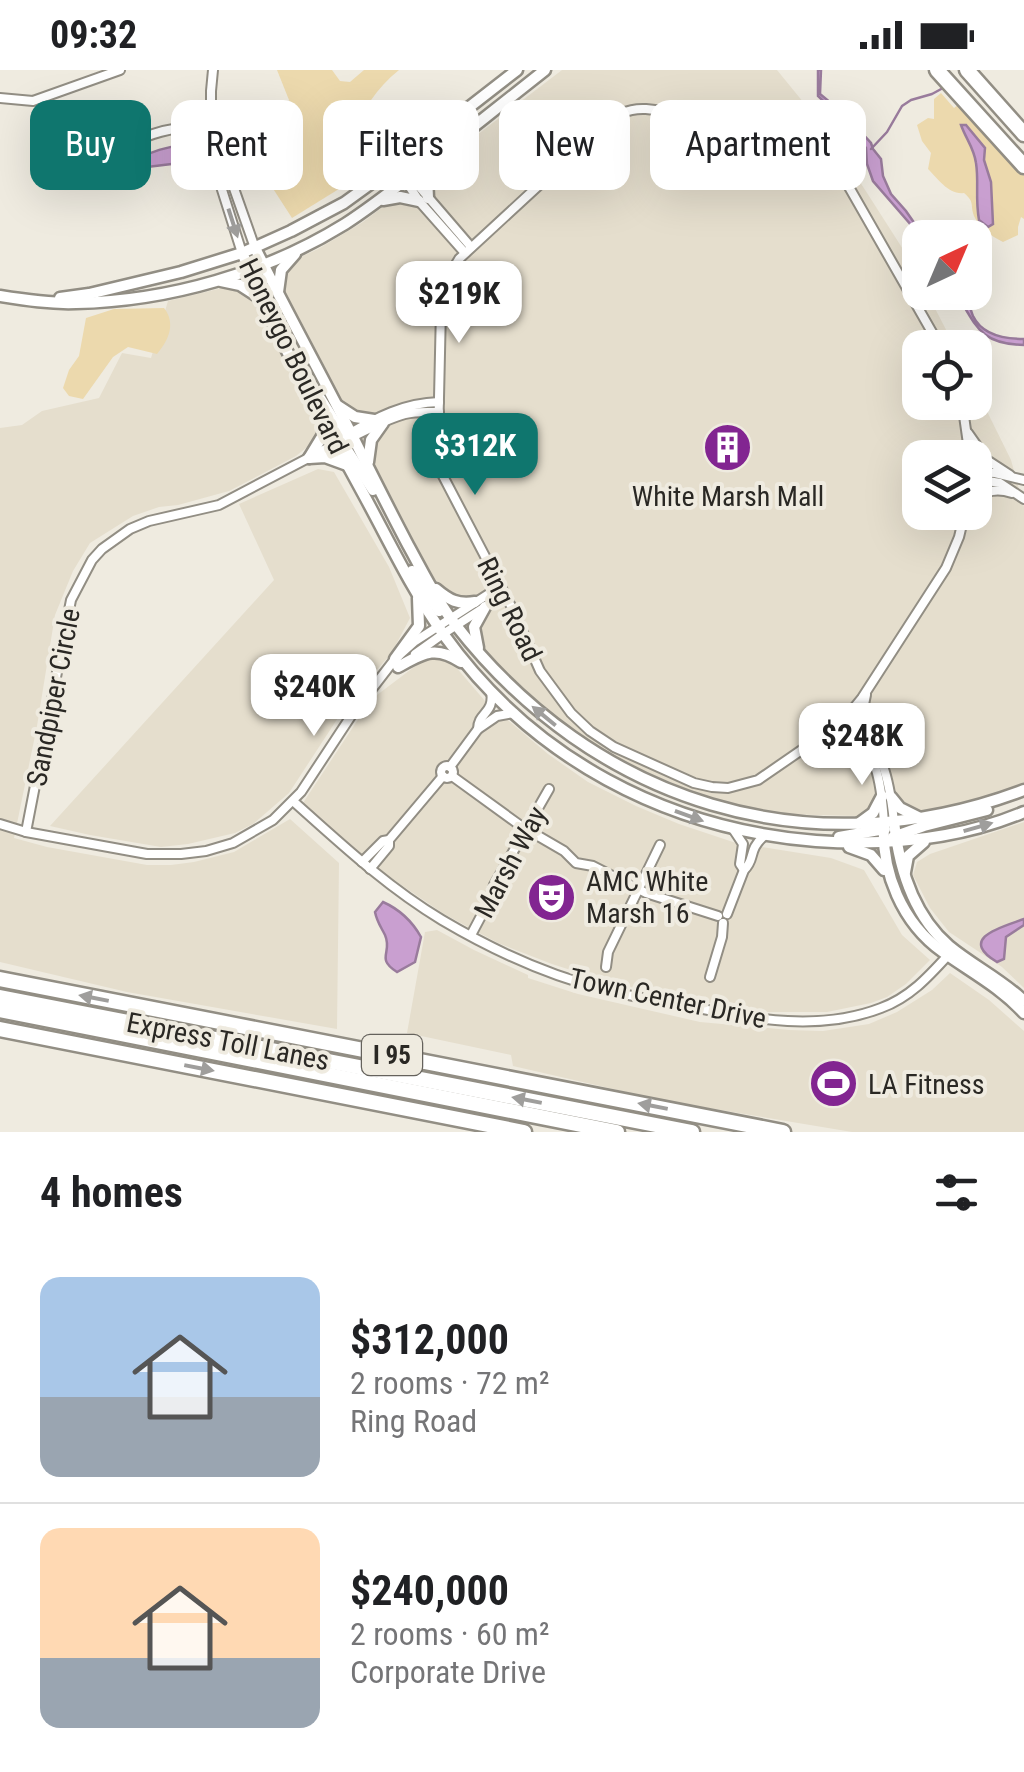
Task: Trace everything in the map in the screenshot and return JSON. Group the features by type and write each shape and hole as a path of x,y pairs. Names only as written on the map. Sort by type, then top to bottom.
{"highway":[{"path":"937,70 1024,166"},
{"path":"967,70 1024,134"},
{"name":"I 95","path":"0,979 783,1132"},
{"name":"Express Toll Lanes","path":"0,996 692,1132"},
{"name":"Express Toll Lanes","path":"0,1010 616,1132"},
{"name":"I 95","path":"0,1029 524,1132"}],"main road":[{"path":"479,100 517,70"},
{"path":"479,122 545,70"},
{"path":"19,298 89,294 182,272 255,248 344,204 363,190"},
{"path":"0,296 74,304 164,294 264,265 305,246 392,190"},
{"path":"377,202 400,197 424,199 425,190"},
{"path":"278,293 281,270 305,246"},
{"name":"Honeygo Boulevard","path":"255,248 470,667 490,691 564,754 647,800 698,820 764,836 823,842 889,833 921,818 1023,791"},
{"name":"Honeygo Boulevard","path":"242,253 261,300 417,592 510,686 560,728 618,766 657,785 755,816 806,824 858,824 889,833 931,838 971,830 1024,812"},
{"path":"215,280 240,286 261,300"},
{"path":"294,362 340,430 350,435"},
{"path":"337,405 356,417 378,422 370,440 368,468"},
{"path":"309,458 323,435 322,417"},
{"path":"336,444 347,450 408,546"},
{"path":"309,458 326,457 347,466"},
{"path":"395,552 407,562 447,626 510,686"},
{"path":"430,584 449,600 480,605 474,627 480,653"},
{"path":"397,663 419,626 417,592"},
{"path":"397,663 443,652 470,667"},
{"path":"600,776 618,766"},
{"path":"889,833 996,808 1018,799 1023,791"},
{"path":"858,824 887,796 900,808 921,818"},
{"path":"889,833 915,901 950,952 1024,1013"},
{"path":"889,833 886,865 892,883"},
{"path":"905,878 908,856 931,838"},
{"path":"823,842 871,856 881,864 904,909 923,935 998,979 1024,1001"}],"street":[{"path":"0,98 33,100 120,70"},
{"name":"Honeygo Boulevard","path":"212,100 213,70"},
{"name":"Ring Road","path":"932,330 816,134 806,128 640,108 628,110 606,123 451,270 442,294 438,450 442,474 540,671 571,713 606,742 704,786 738,787 763,777 847,716 866,693 946,568 960,530"},
{"name":"Honeygo Boulevard","path":"221,190 242,253"},
{"name":"Honeygo Boulevard","path":"234,190 255,248"},
{"path":"411,190 464,235 475,236 491,228"},
{"path":"424,199 468,250"},
{"path":"456,230 468,250"},
{"path":"350,435 408,404 439,402"},
{"path":"378,422 406,414 438,412"},
{"path":"965,420 969,440"},
{"path":"968,433 988,460 1024,480"},
{"name":"Sandpiper Circle","path":"26,832 71,600 92,560 130,529 219,504 350,435"},
{"path":"992,475 1010,475"},
{"path":"992,480 1023,498"},
{"path":"992,491 1023,498"},
{"path":"0,824 147,854 206,851 232,843 272,820 293,800 350,716 414,642 503,590"},
{"path":"478,728 492,702 490,691"},
{"path":"866,693 862,714 868,735 882,759 889,833"},
{"path":"362,862 383,841 389,840 448,773 455,756 478,728 497,716 514,713"},
{"path":"847,716 868,735"},
{"path":"847,716 868,746 887,796"},
{"path":"821,736 850,736 868,746"},
{"path":"448,773 576,863 593,866 638,890 723,918"},
{"name":"Marsh Way","path":"471,935 494,885 549,789"},
{"name":"Town Center Drive","path":"293,800 370,869 421,906 547,971 601,988 784,1022 840,1018 876,1010 906,996 950,952"},
{"path":"733,829 743,844 740,864 744,870"},
{"path":"710,977 723,918 749,865 754,844 764,836"},
{"path":"370,869 389,846 389,840"},
{"path":"606,968 608,952 660,846"}],"shaded area":[{"path":"277,70 332,70 340,81 350,82 364,70 399,70 371,100 323,100 323,190 337,190 292,218 274,190 303,190 303,100 289,100"},
{"name":"White Marsh Mall","path":"562,70 777,70 801,100 650,100 650,190 865,190 902,248 902,310 936,310 946,330 902,330 902,420 991,420 1011,460 1024,507 1024,784 925,811 857,816 776,814 709,798 626,764 567,727 481,646 428,569 286,295 282,280 294,260 318,249 405,190 479,190 479,133 499,118 499,190 630,190 630,100 523,100"},
{"path":"821,70 820,94 827,100 818,96"},
{"path":"941,93 954,108 959,104 1024,176 1024,219 1021,217 1018,235 1003,242 992,235 991,182 984,160 985,148 966,126 976,161 981,220 975,218 968,196 949,189 928,169 931,153 917,125 934,119 934,99"},
{"path":"961,125 966,125 985,148 984,160 991,182 993,224 992,225 992,220 979,220 975,158"},
{"path":"866,138 881,159 891,194 912,220 907,220 873,181 867,164"},
{"path":"169,147 171,164 151,167 151,153"},
{"path":"222,288 244,292 255,302 316,418 317,435 296,456 229,491 133,516 90,543 73,571 55,615 14,838 147,865 171,865 234,852 290,819 339,863 337,1029 127,992 0,962 0,428 22,425 42,411 99,398 122,353 151,358 168,301"},
{"path":"164,308 170,331 157,354 128,347 113,357 83,399 69,396 63,388 79,356 86,318 114,309"},
{"path":"966,310 971,310 985,330 974,323"},
{"path":"992,333 1024,339 1024,345 1009,344 997,341"},
{"path":"318,469 334,472 389,567 410,618 391,654 349,701 289,793 253,824 235,833 188,844 161,847 50,826 274,580 239,504"},
{"path":"441,658 455,666 485,701 588,782 679,824 736,843 831,858 864,870 902,935 930,960 906,984 871,1003 827,1012 758,1012 608,982 498,943 444,914 359,854 303,803 377,695 418,664"},
{"path":"1024,822 1024,988 1002,967 949,932 930,908 913,875 917,862 930,854"},
{"path":"383,902 405,916 421,937 415,962 397,972 387,963 387,941 375,912"},
{"path":"1024,919 1024,925 1006,937 1004,959 997,962 986,954 981,946 987,934"},
{"path":"437,930 528,978 578,994 700,1022 789,1030 823,1031 869,1024 932,990 950,973 1024,1031 1024,1132 852,1132 661,1100 513,1066 511,1055 407,1033 425,932"}],"waterway":[{"path":"871,149 887,132 902,106 943,88"}],"place":[{"name":"White Marsh Mall","path":"728,448"},
{"name":"AMC White Marsh 16","path":"551,897"},
{"name":"LA Fitness","path":"833,1084"}]}
